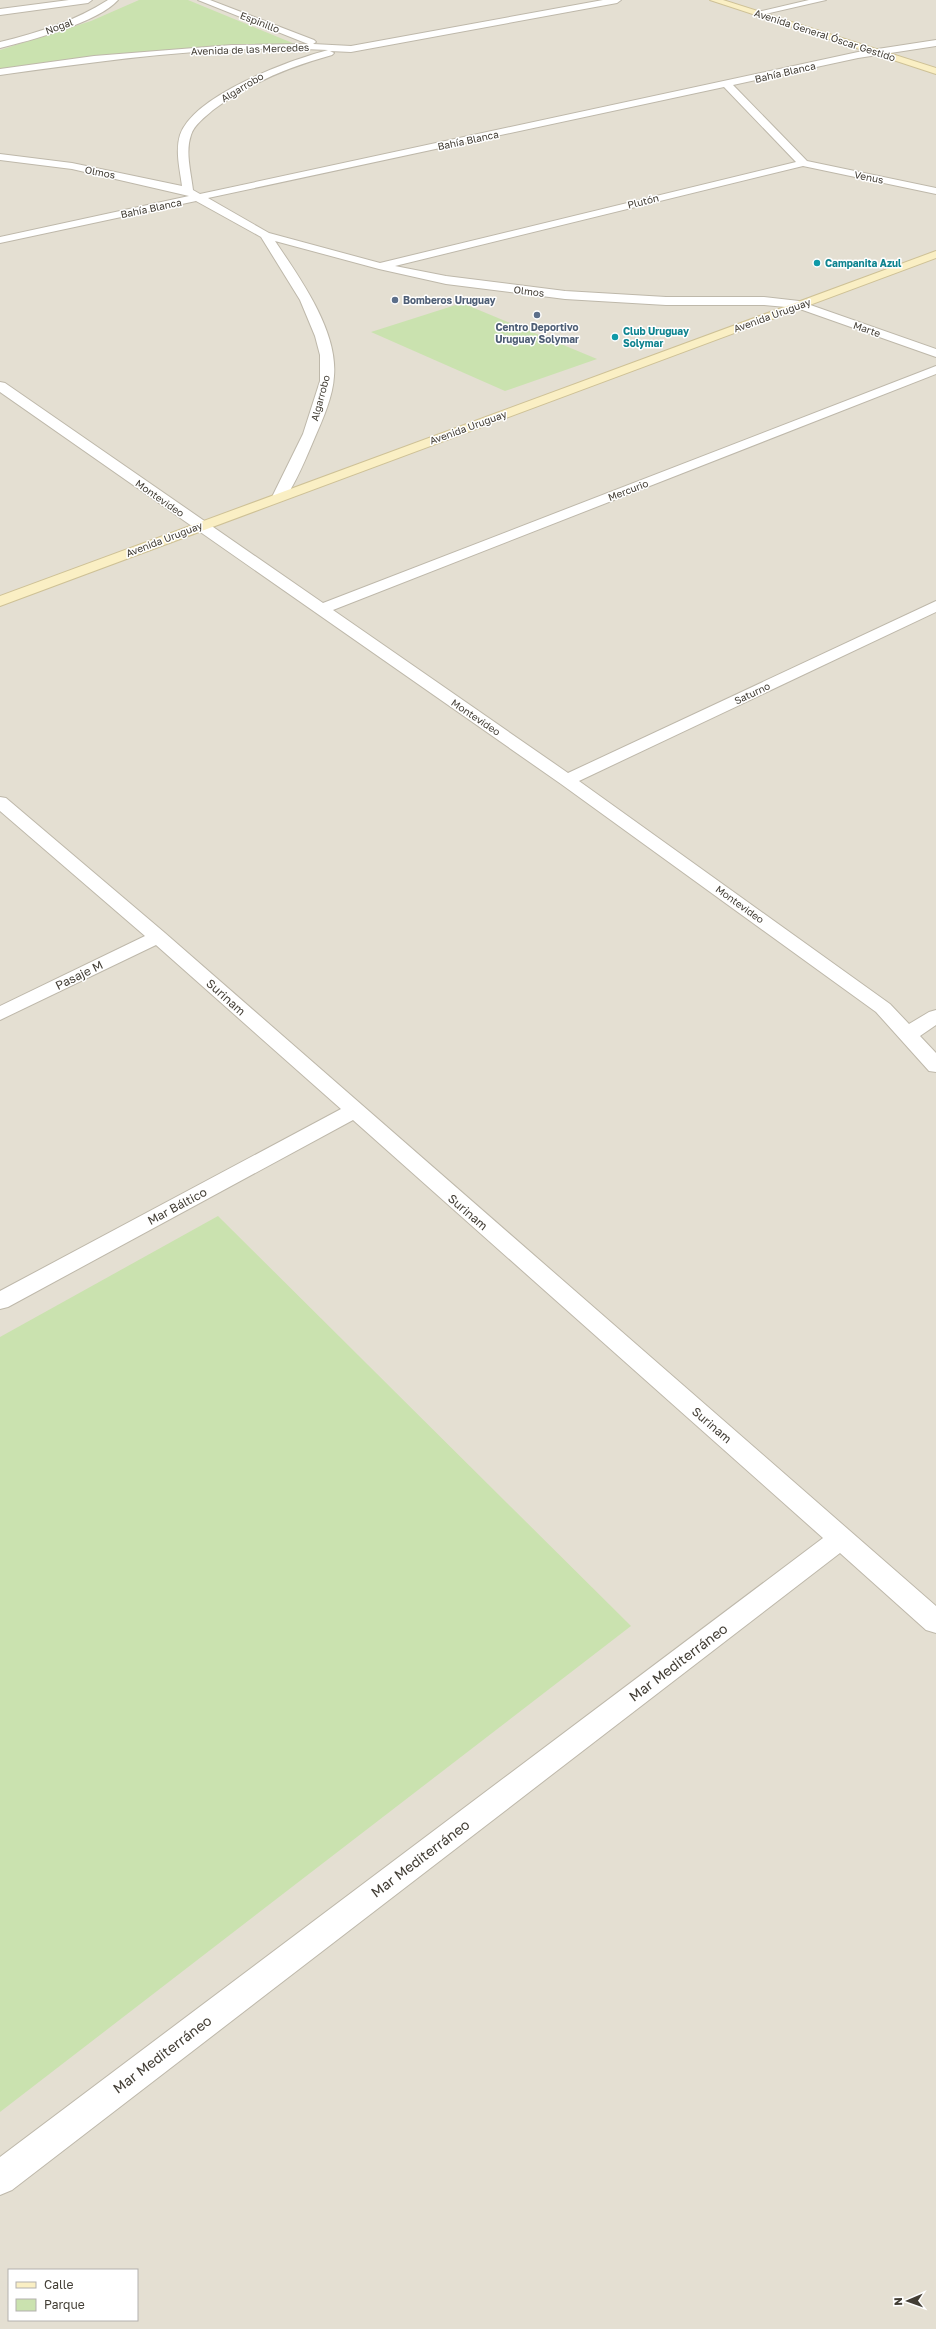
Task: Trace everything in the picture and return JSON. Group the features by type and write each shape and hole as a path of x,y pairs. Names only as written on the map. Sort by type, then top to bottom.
{"street":[{"path":"0,12 88,0"},
{"name":"Nogal","path":"0,45 62,26 86,16 114,0"},
{"name":"Espinillo","path":"202,0 313,42 315,47"},
{"name":"Avenida de las Mercedes","path":"0,72 94,59 218,49 315,47 342,50 617,0"},
{"name":"Avenida General Óscar Gestido","path":"714,0 936,70"},
{"path":"757,13 822,0"},
{"name":"Bahía Blanca","path":"0,240 878,52 936,43"},
{"name":"Algarrobo","path":"188,191 183,150 185,135 196,120 228,93 263,74 342,50"},
{"path":"727,84 802,163"},
{"name":"Olmos","path":"0,156 72,166 188,191 197,198 265,235 379,266 446,280 565,295 666,301 764,301 798,305"},
{"name":"Venus","path":"802,163 936,191"},
{"name":"Plutón","path":"379,266 802,163"},
{"name":"Algarrobo","path":"265,235 309,304 322,337 328,375 299,461 279,497"},
{"name":"Avenida Uruguay","path":"0,600 936,254"},
{"name":"Marte","path":"798,305 936,353"},
{"name":"Mercurio","path":"320,610 936,370"},
{"name":"Montevideo","path":"0,386 320,610 568,780 883,1008 936,1066"},
{"name":"Saturno","path":"568,780 936,606"},
{"name":"Surinam","path":"4,810 158,937 936,1622"},
{"name":"Pasaje M","path":"0,1014 158,937"},
{"path":"908,1034 936,1016"},
{"name":"Mar Báltico","path":"0,1301 354,1111"},
{"name":"Mar Mediterráneo","path":"0,2178 841,1538"}],"shaded area":[{"path":"0,0 936,0 936,2329 0,2329"}],"green space":[{"path":"139,0 188,0 295,44 147,52 0,69 0,50 91,21"},
{"path":"462,303 597,359 505,391 371,332"},
{"path":"218,1216 631,1626 0,2112 0,1337"}],"place":[{"name":"Campanita Azul","path":"817,263"},
{"name":"Bomberos Uruguay","path":"395,300"},
{"name":"Centro Deportivo Uruguay Solymar","path":"537,315"},
{"name":"Club Uruguay Solymar","path":"615,337"}]}
